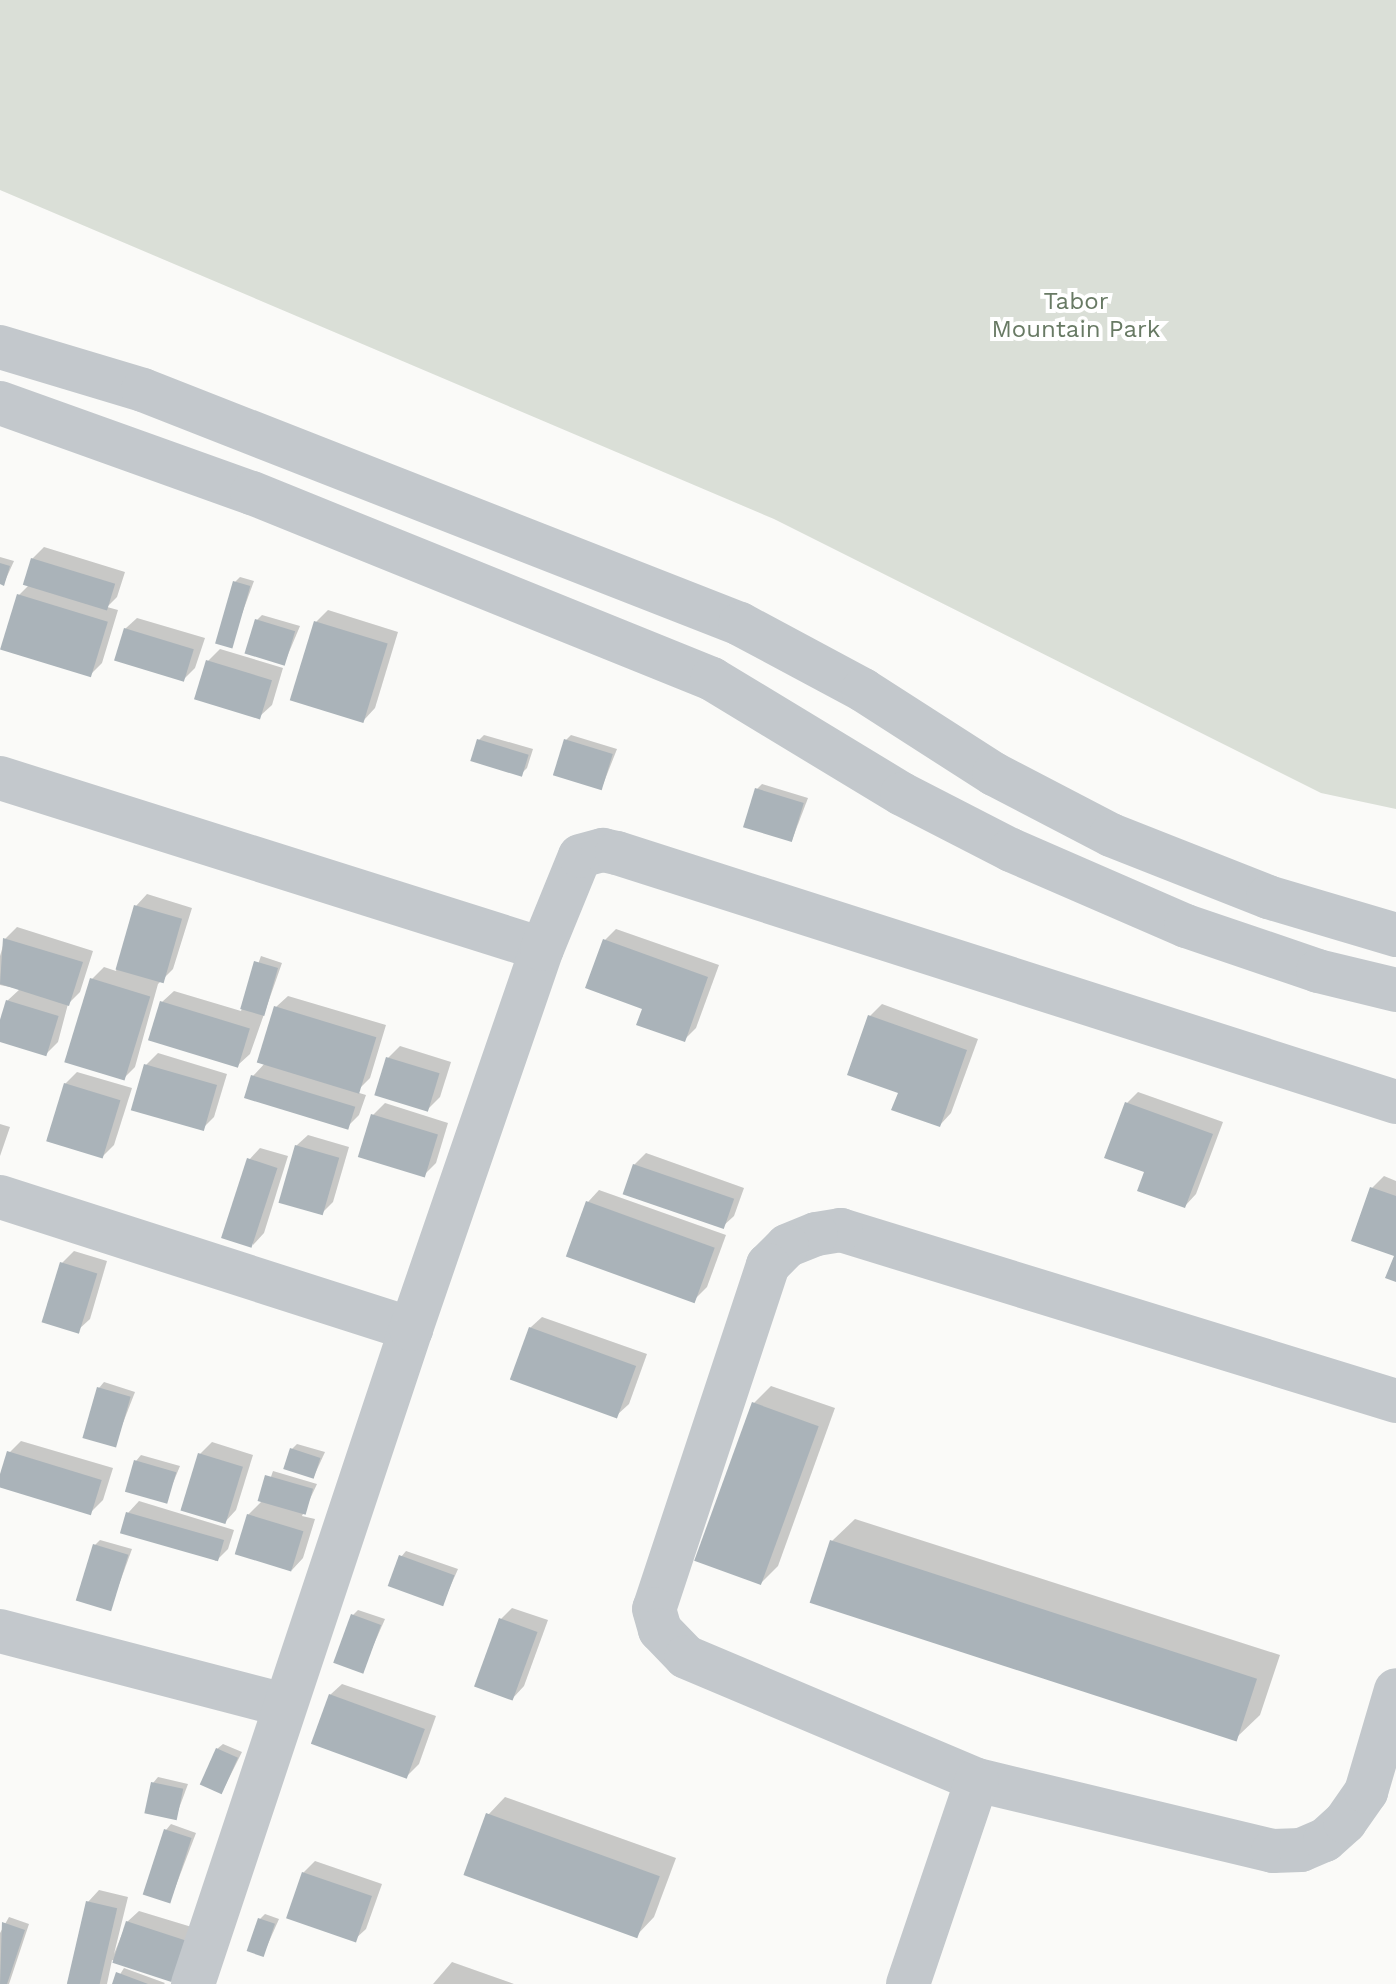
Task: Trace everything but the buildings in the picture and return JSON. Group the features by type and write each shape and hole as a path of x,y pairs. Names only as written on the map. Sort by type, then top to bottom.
{"street":[{"path":"0,347 143,390 740,624 863,690 994,774 1111,835 1268,897 1396,935"},
{"path":"0,403 252,493 712,679 902,794 1011,850 1186,926 1318,971 1396,990"},
{"path":"0,778 542,949"},
{"path":"193,1984 411,1329 542,949 580,856 603,850 1396,1102"},
{"path":"0,1197 411,1329"},
{"path":"1396,1401 841,1230 787,1246 768,1265 654,1609 660,1630 686,1657 977,1780 1251,1847 1301,1850 1325,1840 1366,1792 1396,1690"},
{"path":"0,1631 284,1705"},
{"path":"908,1984 977,1780"}],"green space":[{"name":"Tabor Mountain Park","path":"0,0 1396,0 1396,809 1321,793 774,519 0,190"}]}
